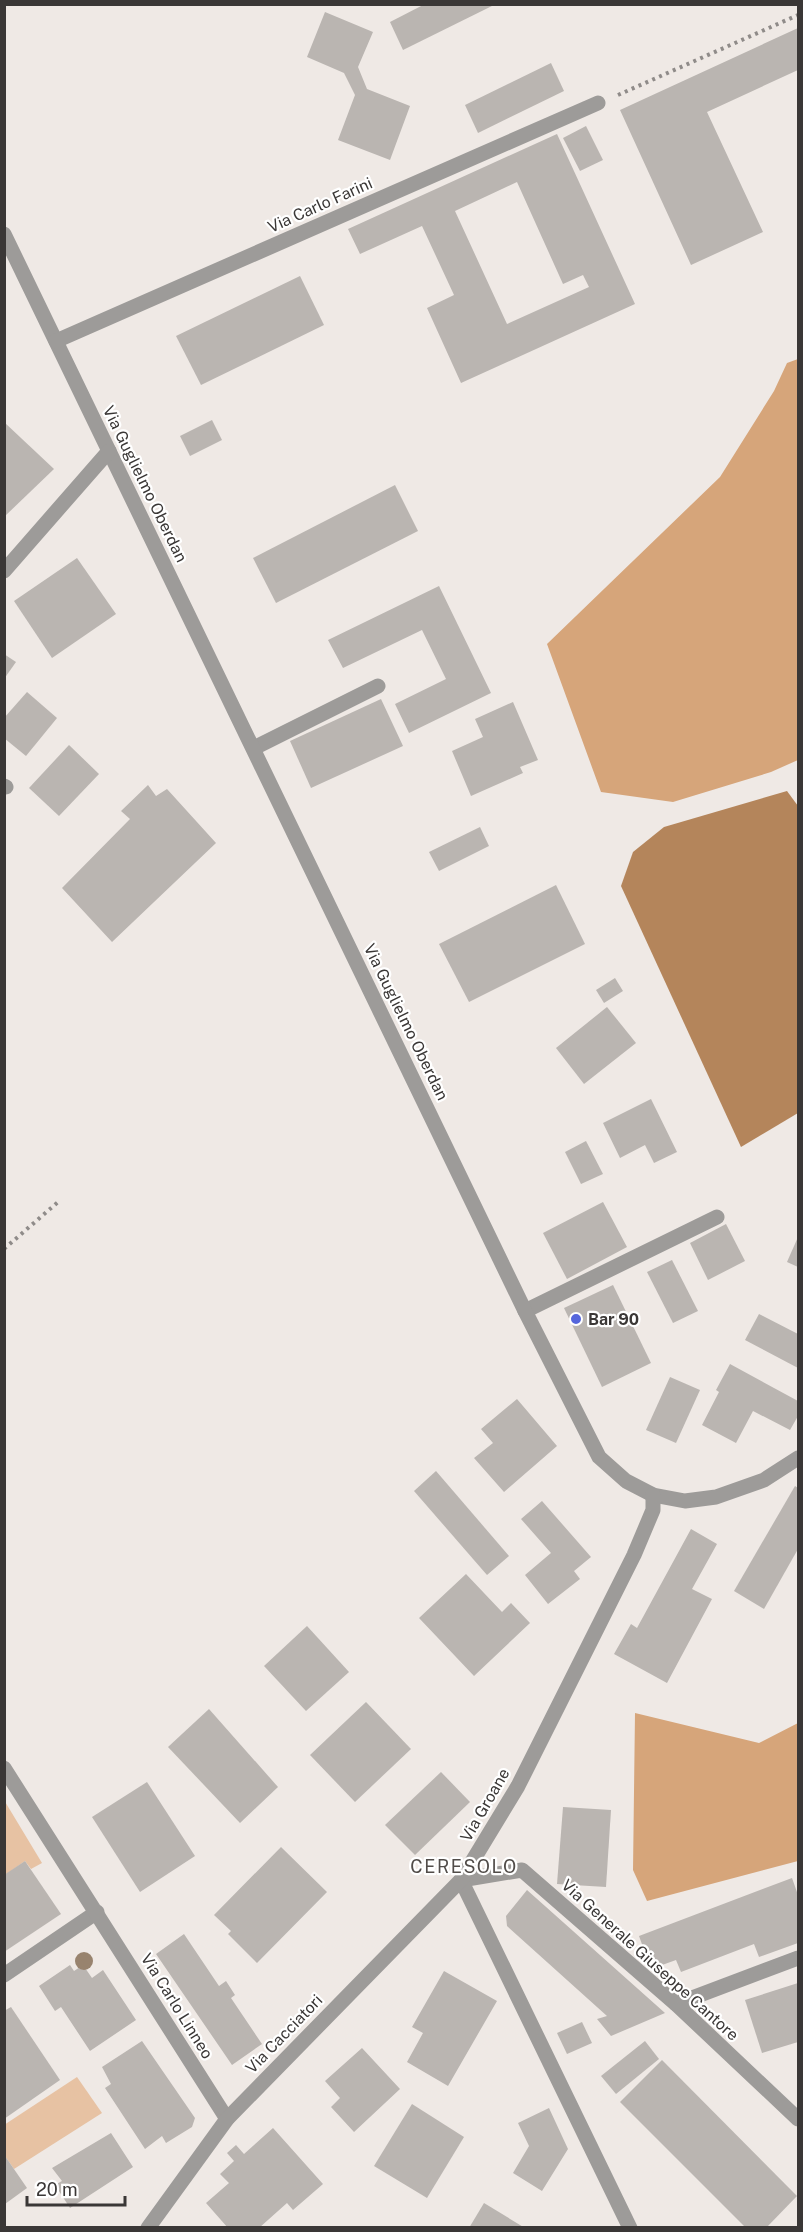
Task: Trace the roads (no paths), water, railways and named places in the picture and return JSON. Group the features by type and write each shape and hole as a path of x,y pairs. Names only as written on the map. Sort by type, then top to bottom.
{"street":[{"name":"Via Carlo Farini","path":"56,341 598,104"},
{"name":"Via Guglielmo Oberdan","path":"4,234 525,1311 599,1457 626,1480 654,1495 685,1501 716,1497 764,1480 798,1458"},
{"path":"4,571 108,451"},
{"path":"254,748 378,686"},
{"path":"525,1311 717,1217"},
{"name":"Via Groane","path":"461,1880 518,1786 624,1576 653,1510 654,1495"},
{"name":"Via Carlo Linneo","path":"4,1768 227,2119"},
{"name":"Via Generale Giuseppe Cantore","path":"461,1880 522,1870 676,2004 798,2119"},
{"path":"461,1880 630,2228"},
{"name":"Via Cacciatori","path":"148,2228 227,2119 461,1880"},
{"path":"4,1975 97,1912"},
{"path":"676,2004 798,1958"}],"place":[{"name":"Bar 90","path":"576,1319"}],"district":[{"name":"CERESOLO","path":"464,1866"}]}
